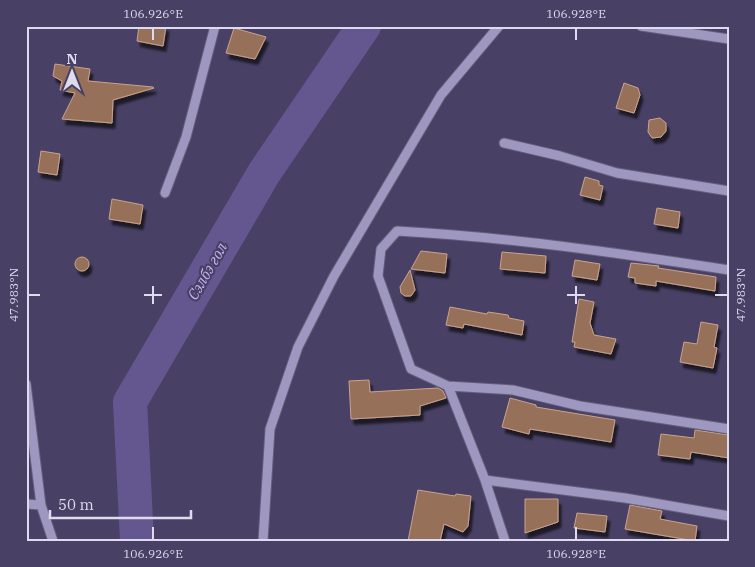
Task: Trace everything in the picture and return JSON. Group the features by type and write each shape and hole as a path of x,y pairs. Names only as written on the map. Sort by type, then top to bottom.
{"street":[{"path":"165,193 186,137 215,26"},
{"path":"262,541 270,429 298,347 334,276 442,95 499,26"},
{"path":"641,26 729,39"},
{"path":"504,144 560,156 617,173 729,191"},
{"path":"729,270 638,256 462,234 397,231 381,249 378,276 411,369 448,386 513,390 580,406 729,429"},
{"path":"26,384 41,506 53,541"},
{"path":"448,386 485,480 505,541"},
{"path":"485,480 625,498 729,516"},
{"path":"26,504 41,506"}],"building":[{"path":"139,26 166,26 163,46 137,41"},
{"path":"234,28 266,37 255,59 226,53"},
{"path":"55,64 90,69 88,81 154,88 113,100 112,123 62,119 75,93 60,90 62,81 53,76"},
{"path":"624,83 638,88 640,95 634,113 616,108"},
{"path":"660,118 666,123 666,131 661,137 652,138 648,132 649,120"},
{"path":"41,151 60,154 57,175 38,172"},
{"path":"585,177 599,181 599,185 603,186 600,200 580,195"},
{"path":"112,199 143,205 140,224 109,219"},
{"path":"657,208 680,212 678,228 654,224"},
{"path":"421,251 447,254 445,273 411,269"},
{"path":"502,252 546,256 545,273 500,269"},
{"path":"79,257 85,257 89,264 85,271 79,271 75,267 75,261"},
{"path":"575,260 600,264 597,280 572,276"},
{"path":"631,263 659,266 658,268 716,277 715,291 656,281 656,286 635,283 635,278 628,277"},
{"path":"410,270 415,290 411,296 405,296 401,293 400,287"},
{"path":"579,299 594,302 590,323 594,335 616,339 611,354 574,347 575,342 572,342"},
{"path":"450,307 487,314 488,312 508,315 509,318 524,321 522,335 464,324 463,328 446,325"},
{"path":"701,322 718,325 714,347 717,348 713,368 680,362 684,342 697,344"},
{"path":"369,380 370,392 438,388 443,391 446,398 420,406 420,415 351,419 349,381"},
{"path":"510,398 536,405 536,407 615,420 611,442 530,429 529,434 502,427"},
{"path":"695,430 729,435 729,458 691,452 690,459 658,455 661,434 694,438"},
{"path":"418,490 455,496 456,494 471,496 468,526 463,532 444,524 440,541 408,541"},
{"path":"525,499 558,499 558,522 525,533"},
{"path":"630,505 662,511 660,519 697,526 695,541 625,529"},
{"path":"577,513 607,516 605,532 574,528"}],"waterway":[{"name":"Сэлбэ гол","path":"137,541 130,402 264,173 364,26"}]}
